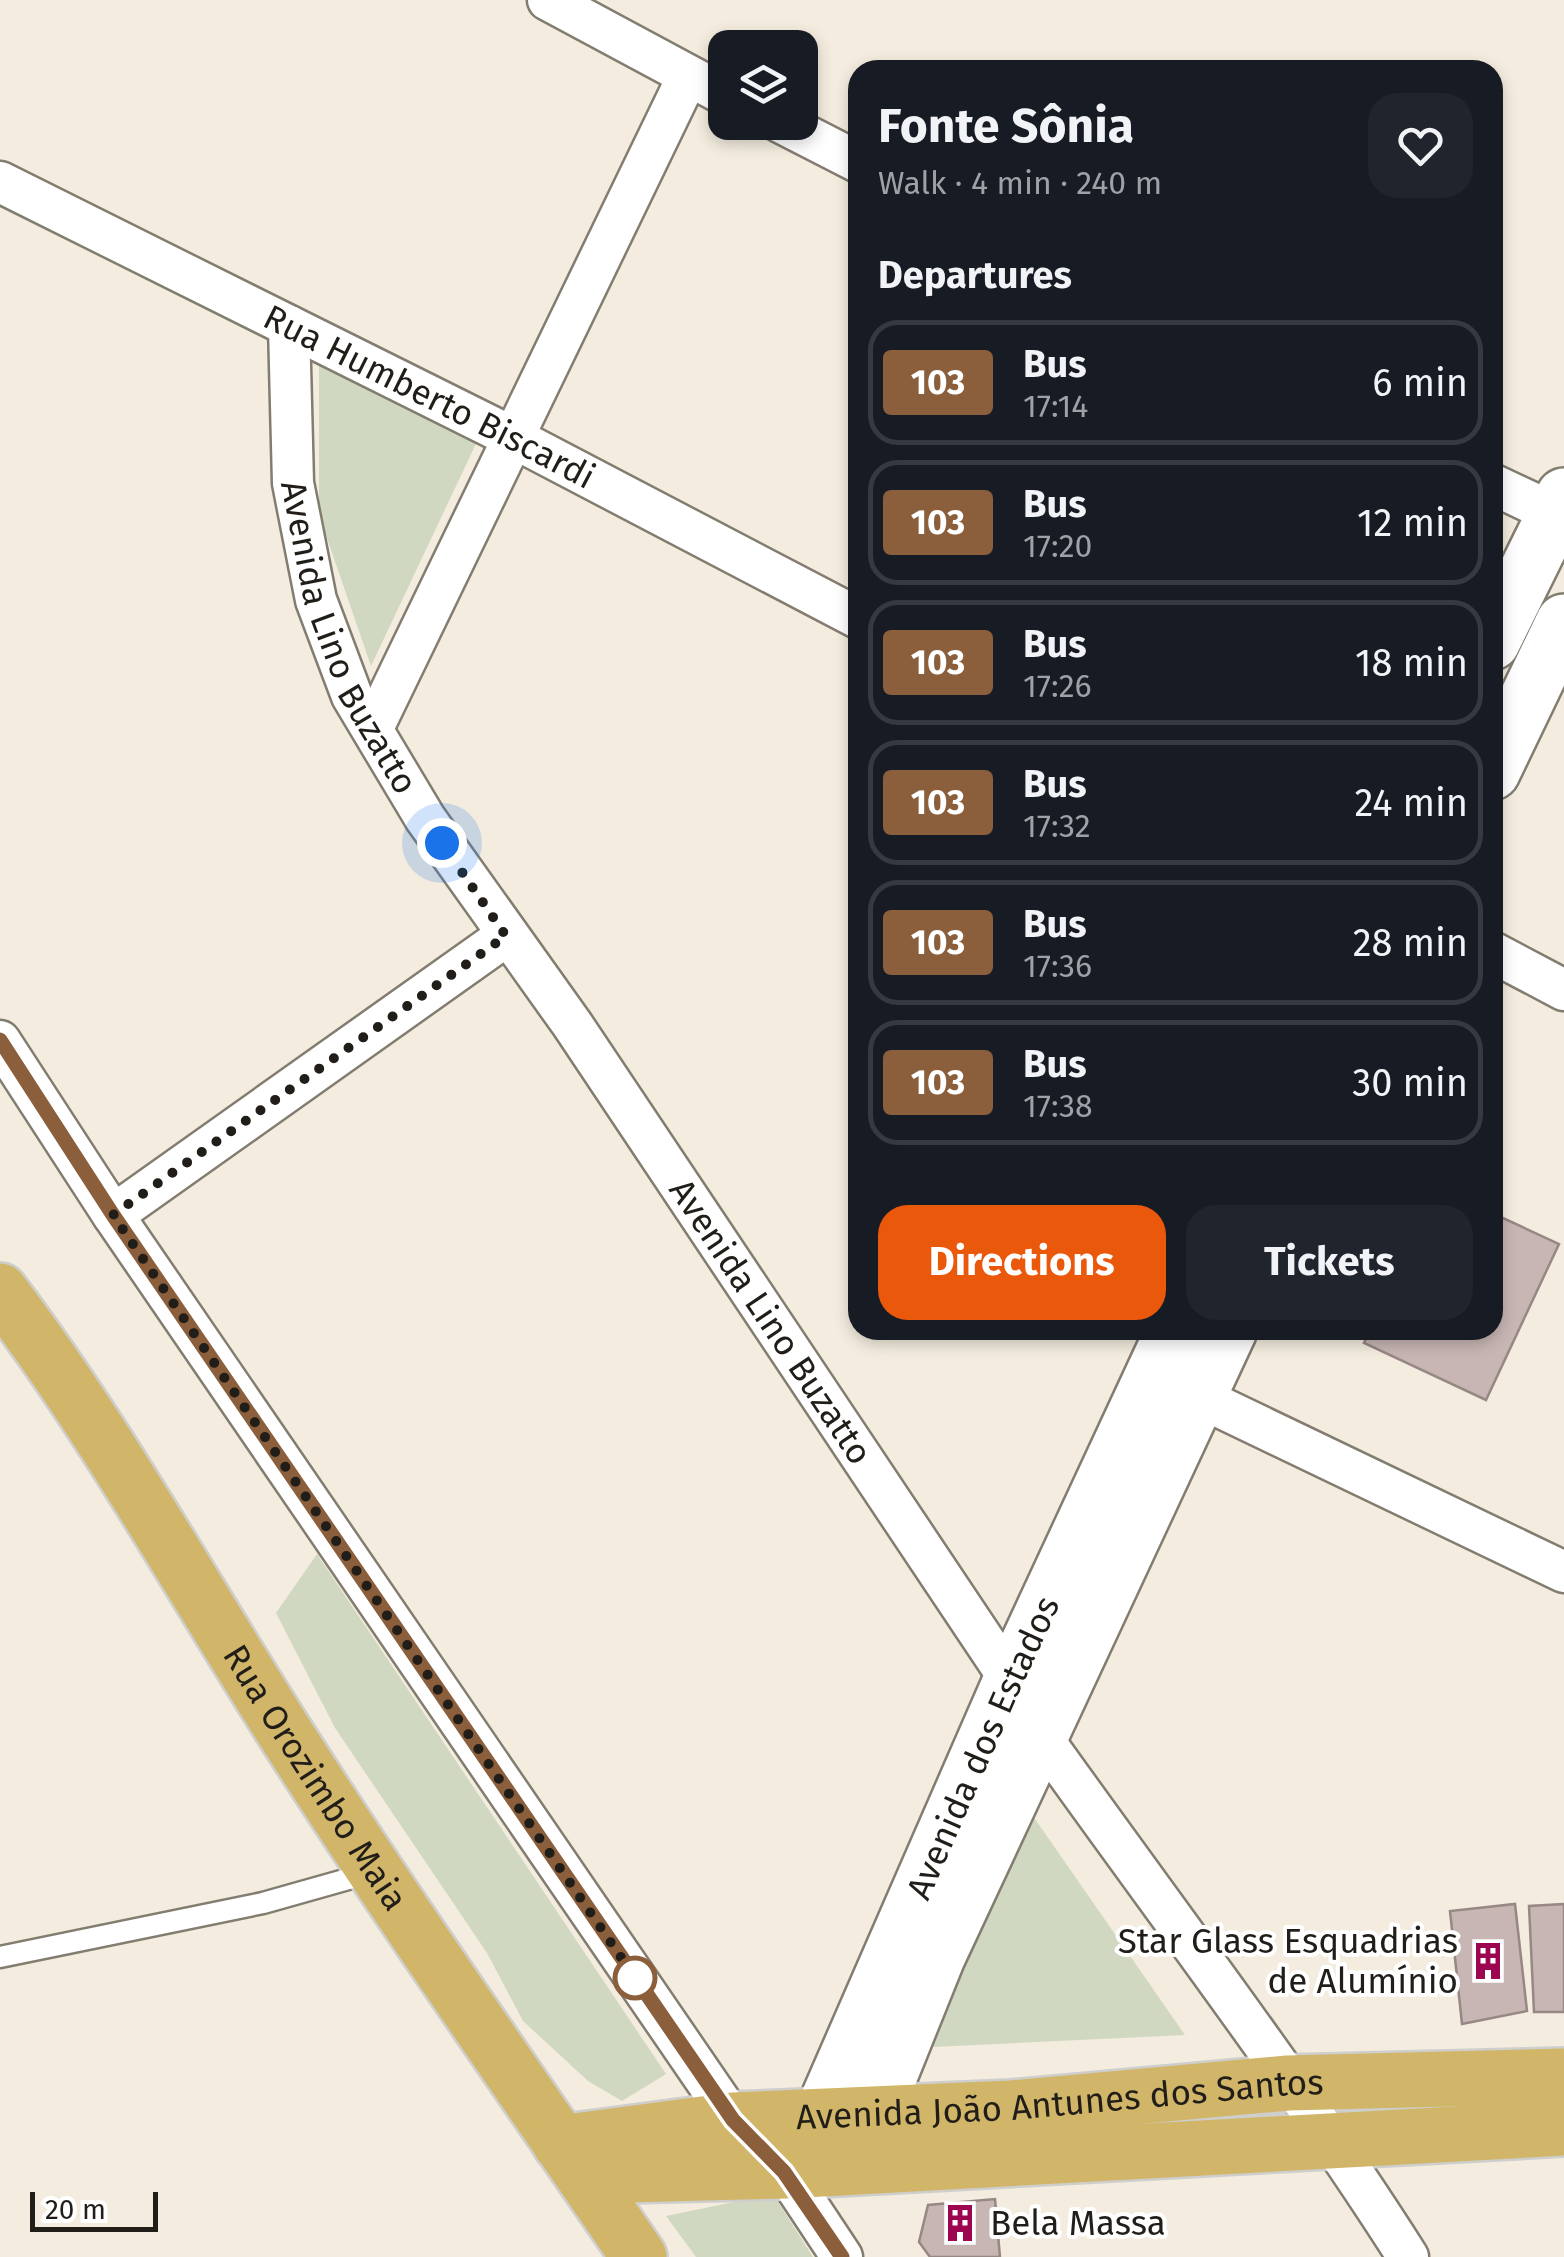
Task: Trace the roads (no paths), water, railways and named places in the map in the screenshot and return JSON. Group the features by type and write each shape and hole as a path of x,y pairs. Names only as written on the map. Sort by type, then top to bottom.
{"main road":[{"path":"1503,621 1561,510"},
{"path":"1503,749 1564,622"},
{"name":"Rua Orozimbo Maia","path":"0,1291 39,1342 168,1539 285,1734 375,1871 639,2257"},
{"name":"Avenida dos Estados","path":"852,2168 848,2114 1011,1681 1176,1367 1215,1340"},
{"name":"Avenida dos Estados","path":"791,2171 848,2114 937,1957 1040,1735 1176,1367"},
{"name":"Avenida João Antunes dos Santos","path":"572,2159 733,2120 1010,2108 1288,2084 1564,2076"},
{"name":"Avenida João Antunes dos Santos","path":"572,2159 791,2171 1564,2128"}],"street":[{"path":"548,0 708,86"},
{"path":"373,728 510,436 688,76"},
{"path":"815,140 848,157"},
{"name":"Rua Humberto Biscardi","path":"0,182 510,436 848,613"},
{"name":"Avenida Lino Buzatto","path":"289,326 293,483 316,600 352,696 425,818 572,1024 1011,1681 1040,1735 1288,2084 1334,2140 1408,2257"},
{"path":"1503,488 1561,510"},
{"path":"113,1215 506,936"},
{"path":"1503,958 1564,990"},
{"path":"0,1040 113,1215 733,2120 791,2171 842,2257"},
{"path":"1176,1367 1564,1572"}],"lane":[{"path":"0,1957 263,1903 375,1871"}],"place":[{"name":"Star Glass Esquadrias de Alumínio","path":"1488,1961"},
{"name":"Bela Massa","path":"960,2223"}]}
